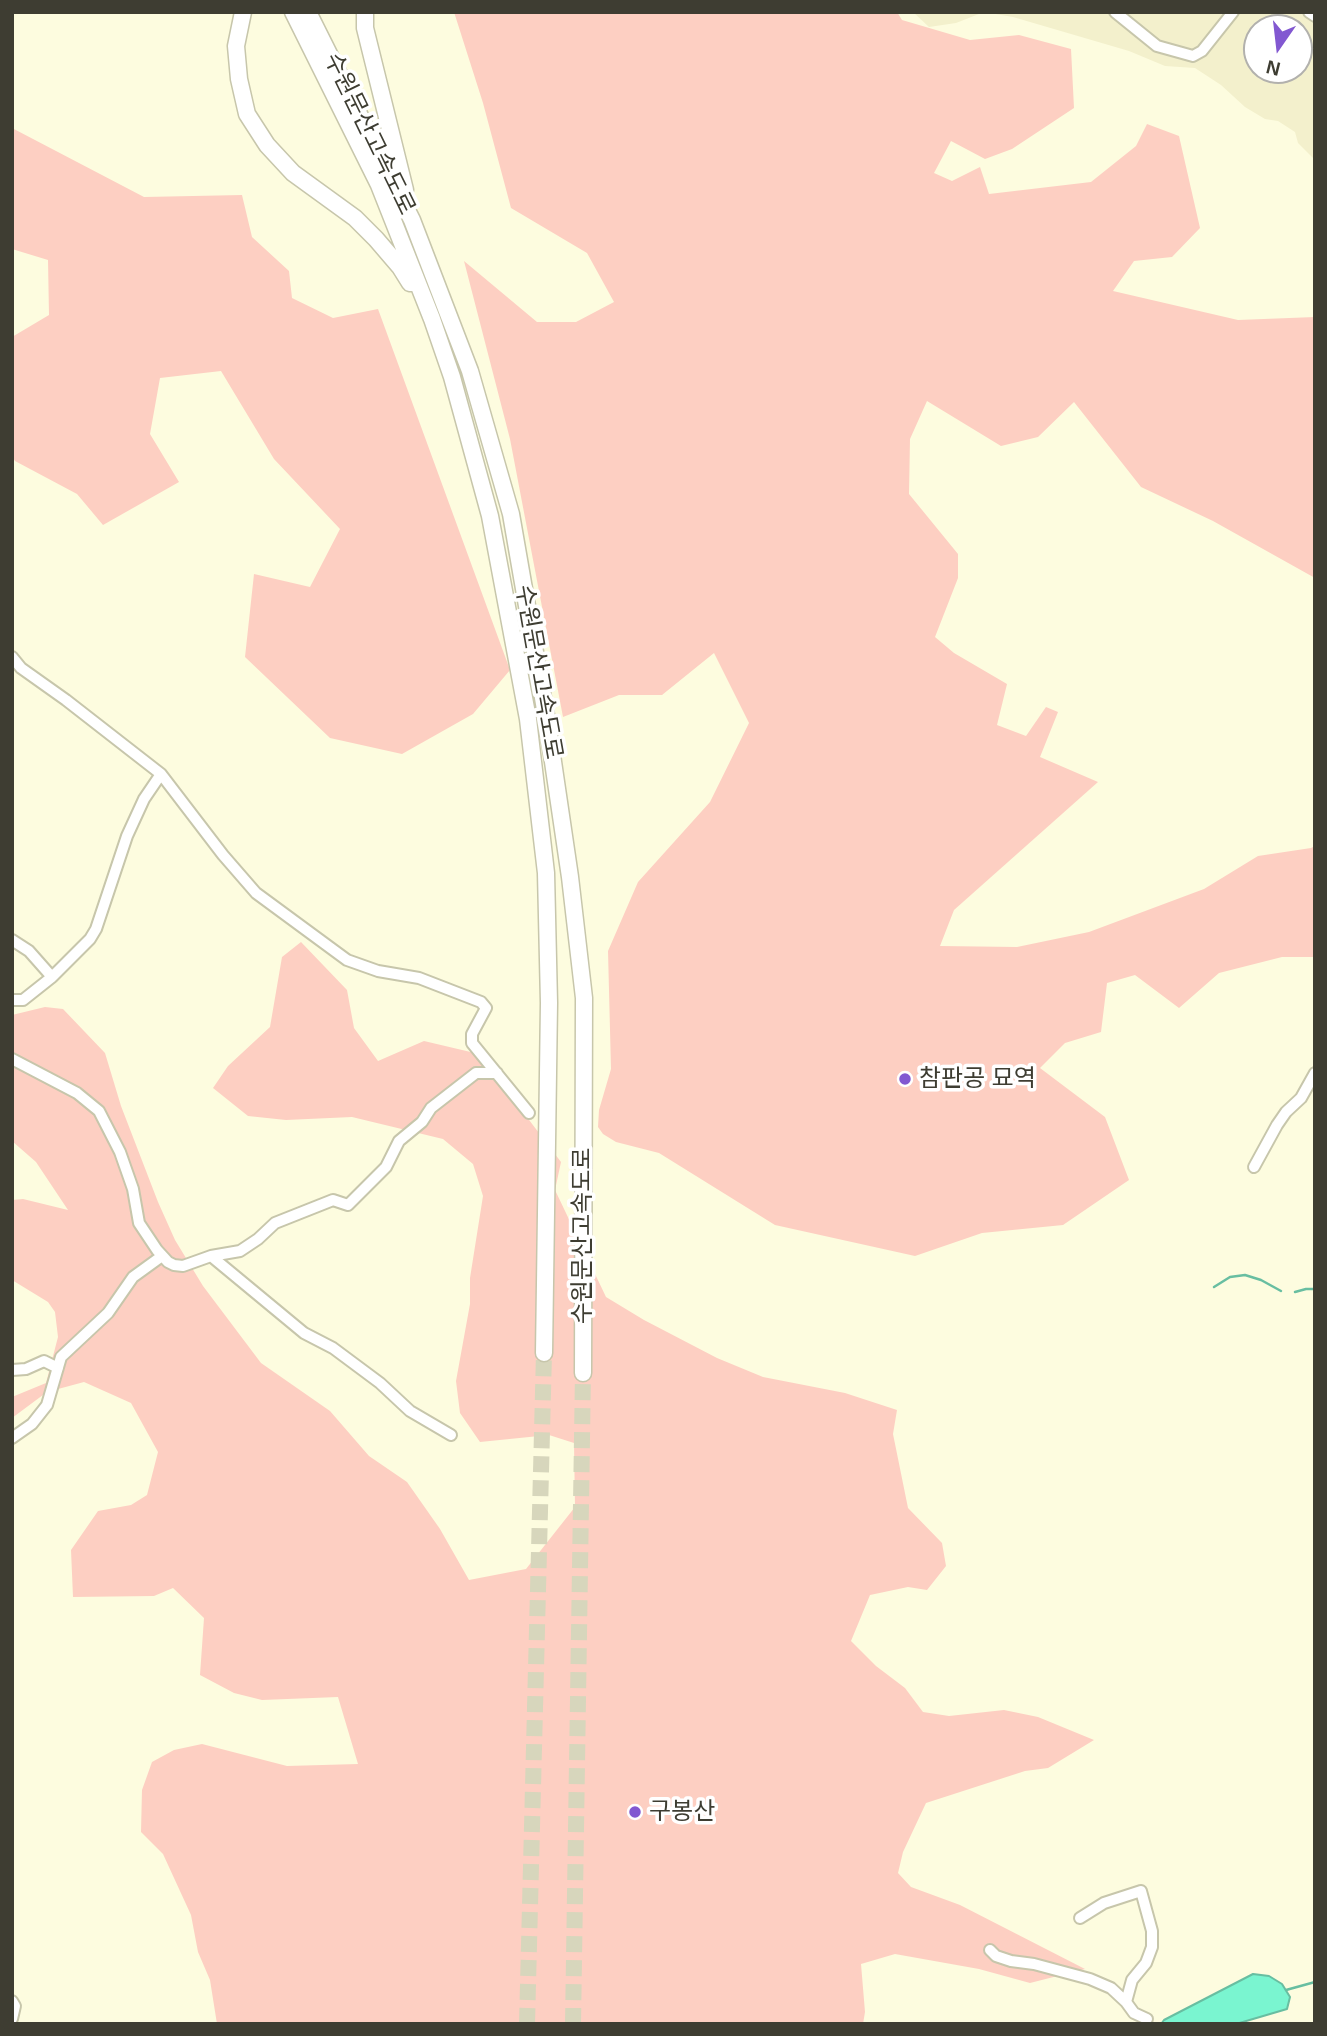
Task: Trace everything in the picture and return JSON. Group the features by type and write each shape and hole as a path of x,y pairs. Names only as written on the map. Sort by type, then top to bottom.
{"highway":[{"path":"243,12 236,46 239,79 247,114 267,145 293,173 355,218 376,239 400,267 432,318"},
{"name":"수원문산고속도로","path":"293,12 379,185 432,318 452,377 490,516 528,719 546,873 549,1003 544,1353"},
{"name":"수원문산고속도로","path":"308,12 412,220 470,371 511,513 559,799 584,998 583,1373"},
{"path":"365,20 412,220"}],"street":[{"path":"1115,12 1157,46 1193,56 1202,51 1233,12"},
{"path":"1310,12 1315,16"},
{"path":"12,657 21,668 160,774 256,893 347,960 378,971 419,978 481,1002 486,1008 472,1034 472,1043 529,1113"},
{"path":"12,1000 23,1000 52,977 90,939 96,929 127,835 144,799 160,774"},
{"path":"12,940 29,951 52,977"},
{"path":"12,1059 77,1093 99,1111 120,1152 133,1189 139,1223 162,1256 174,1265 183,1266 211,1256 240,1251 275,1223 333,1200 348,1205 386,1167 399,1141 422,1122 431,1108 476,1073 497,1073"},
{"path":"1254,1167 1277,1125 1301,1098 1315,1073"},
{"path":"12,1438 32,1424 47,1405 61,1357 108,1312 132,1277 162,1256"},
{"path":"211,1256 304,1333 333,1348 380,1383 410,1410 451,1435"},
{"path":"12,1370 26,1369 44,1361 58,1368"},
{"path":"1080,1918 1104,1903 1141,1891 1152,1931 1152,1947 1146,1963 1132,1980 1126,2001"},
{"path":"990,1951 1011,1961 1034,1964 1090,1979 1111,1988 1126,2001 1134,2013 1147,2019"},
{"path":"12,2001 15,2006 12,2019"}],"shaded area":[{"path":"454,12 897,12 902,20 970,40 1019,35 1071,49 1074,108 1012,149 985,159 951,141 934,173 952,181 980,167 989,194 1091,182 1136,146 1147,124 1179,136 1200,228 1172,257 1134,261 1113,291 1238,320 1315,317 1315,578 1213,521 1141,487 1074,402 1038,437 1001,446 927,401 910,439 909,494 958,554 958,578 935,637 954,653 1007,684 997,725 1026,736 1046,707 1058,712 1040,757 1098,782 954,910 940,946 1017,947 1089,932 1204,889 1258,856 1315,846 1315,957 1282,957 1219,973 1179,1008 1135,975 1107,983 1101,1032 1065,1043 1040,1068 1105,1117 1129,1180 1063,1225 982,1233 915,1256 775,1225 659,1153 616,1142 603,1134 598,1127 599,1110 611,1069 608,951 638,882 710,802 749,723 714,653 662,695 619,695 563,717 510,439 464,261 537,322 576,322 614,302 587,253 511,208 483,103"},
{"path":"913,12 984,12 956,23 929,27"},
{"path":"984,12 1315,12 1315,160 1298,143 1295,132 1278,121 1265,119 1245,107 1221,85 1195,68 1165,66 1129,51 1013,17"},
{"path":"12,128 144,197 242,195 252,237 289,271 292,298 333,318 378,309 510,670 473,714 402,754 330,738 245,657 254,574 310,587 340,529 274,459 221,371 160,378 150,434 179,482 103,525 77,494 15,461 12,456 12,337 49,315 48,260 12,249"},
{"path":"301,942 347,990 354,1028 378,1061 424,1041 479,1054 561,1162 555,1190 606,1297 717,1358 763,1377 845,1393 897,1410 893,1434 908,1508 942,1543 946,1566 927,1590 908,1587 870,1595 851,1641 876,1666 905,1688 923,1712 949,1716 1004,1710 1038,1717 1094,1740 1048,1768 1025,1771 926,1803 903,1852 898,1873 911,1887 960,1905 1085,1969 1030,1983 979,1969 895,1954 861,1964 865,2012 863,2024 217,2024 210,1980 198,1952 191,1915 163,1854 141,1832 142,1790 152,1762 174,1750 202,1744 287,1766 358,1764 338,1697 262,1700 234,1693 200,1675 204,1618 173,1588 154,1596 73,1597 71,1550 98,1511 131,1505 147,1495 158,1452 131,1403 84,1382 47,1392 12,1418 12,1397 46,1383 58,1337 55,1312 48,1302 12,1280 12,1200 23,1199 68,1210 36,1162 12,1141 12,1015 45,1007 63,1009 105,1053 121,1106 158,1202 175,1240 203,1286 261,1363 330,1411 369,1456 407,1482 440,1529 469,1580 526,1569 575,1507 574,1443 549,1435 480,1442 460,1413 456,1381 470,1304 470,1278 483,1196 473,1164 443,1139 352,1117 286,1120 248,1116 213,1088 228,1066 270,1027 282,957"}],"water":[{"path":"1253,1974 1269,1976 1282,1984 1290,1997 1287,2009 1236,2024 1161,2024 1164,2020"}],"waterway":[{"path":"1214,1287 1230,1277 1245,1275 1281,1291"},
{"path":"1295,1292 1315,1289"},
{"path":"1286,1990 1315,1982"}],"tunnel":[{"path":"527,2024 544,1353"},
{"path":"573,2024 583,1373"}],"place":[{"name":"참판공 묘역","path":"905,1079"},
{"name":"구봉산","path":"635,1812"}]}
